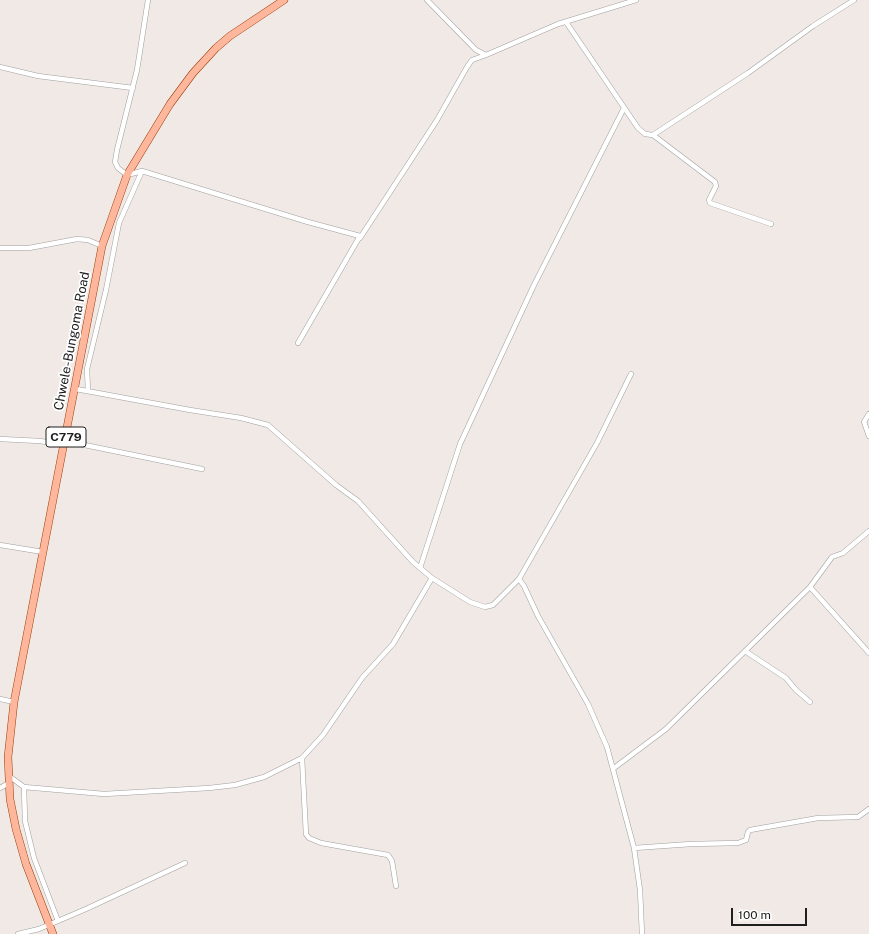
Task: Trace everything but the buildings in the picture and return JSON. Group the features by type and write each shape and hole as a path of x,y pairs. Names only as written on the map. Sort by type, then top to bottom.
{"main road":[{"name":"Chwele-Bungoma Road","path":"53,934 26,864 16,829 8,775 14,702 42,552 76,389 102,246 127,175 170,104 193,74 216,48 230,36 284,0"}],"street":[{"path":"148,0 137,70 115,162 118,168 127,175 142,171 308,222 356,233 359,234 360,238"},
{"path":"427,0 476,50 486,55"},
{"path":"298,343 360,238 437,120 472,60 566,22 636,0"},
{"path":"653,135 748,73 813,26 854,0"},
{"path":"566,22 642,132 653,135 715,182 716,186 709,200 710,203 771,224"},
{"path":"0,67 38,76 133,88"},
{"path":"420,568 460,444 534,285 624,108"},
{"path":"88,391 87,369 119,223 142,171"},
{"path":"0,248 28,248 77,239 88,240 102,246"},
{"path":"86,331 96,333"},
{"path":"76,389 241,418 268,425 336,485 358,501 420,568 432,578 470,602 485,607 493,605 519,579 597,443 631,374"},
{"path":"869,414 864,422 869,436"},
{"path":"0,439 64,443 202,469"},
{"path":"614,768 666,729 810,587 832,558 843,553 869,531"},
{"path":"0,545 42,552"},
{"path":"8,775 24,787 104,794 222,787 264,778 302,758 323,735 362,678 393,644 432,578"},
{"path":"519,579 524,586 538,616 588,704 605,740 614,768 634,848 640,890 642,934"},
{"path":"810,587 869,653"},
{"path":"745,651 786,678 796,690 810,702"},
{"path":"0,699 14,702"},
{"path":"302,758 306,834 308,838 321,843 388,855 392,860 396,886"},
{"path":"0,788 8,783"},
{"path":"24,787 25,821 34,858 58,921"},
{"path":"634,848 690,844 738,843 746,840 750,830 818,818 858,817 869,809"},
{"path":"18,934 58,921 185,863"}]}
